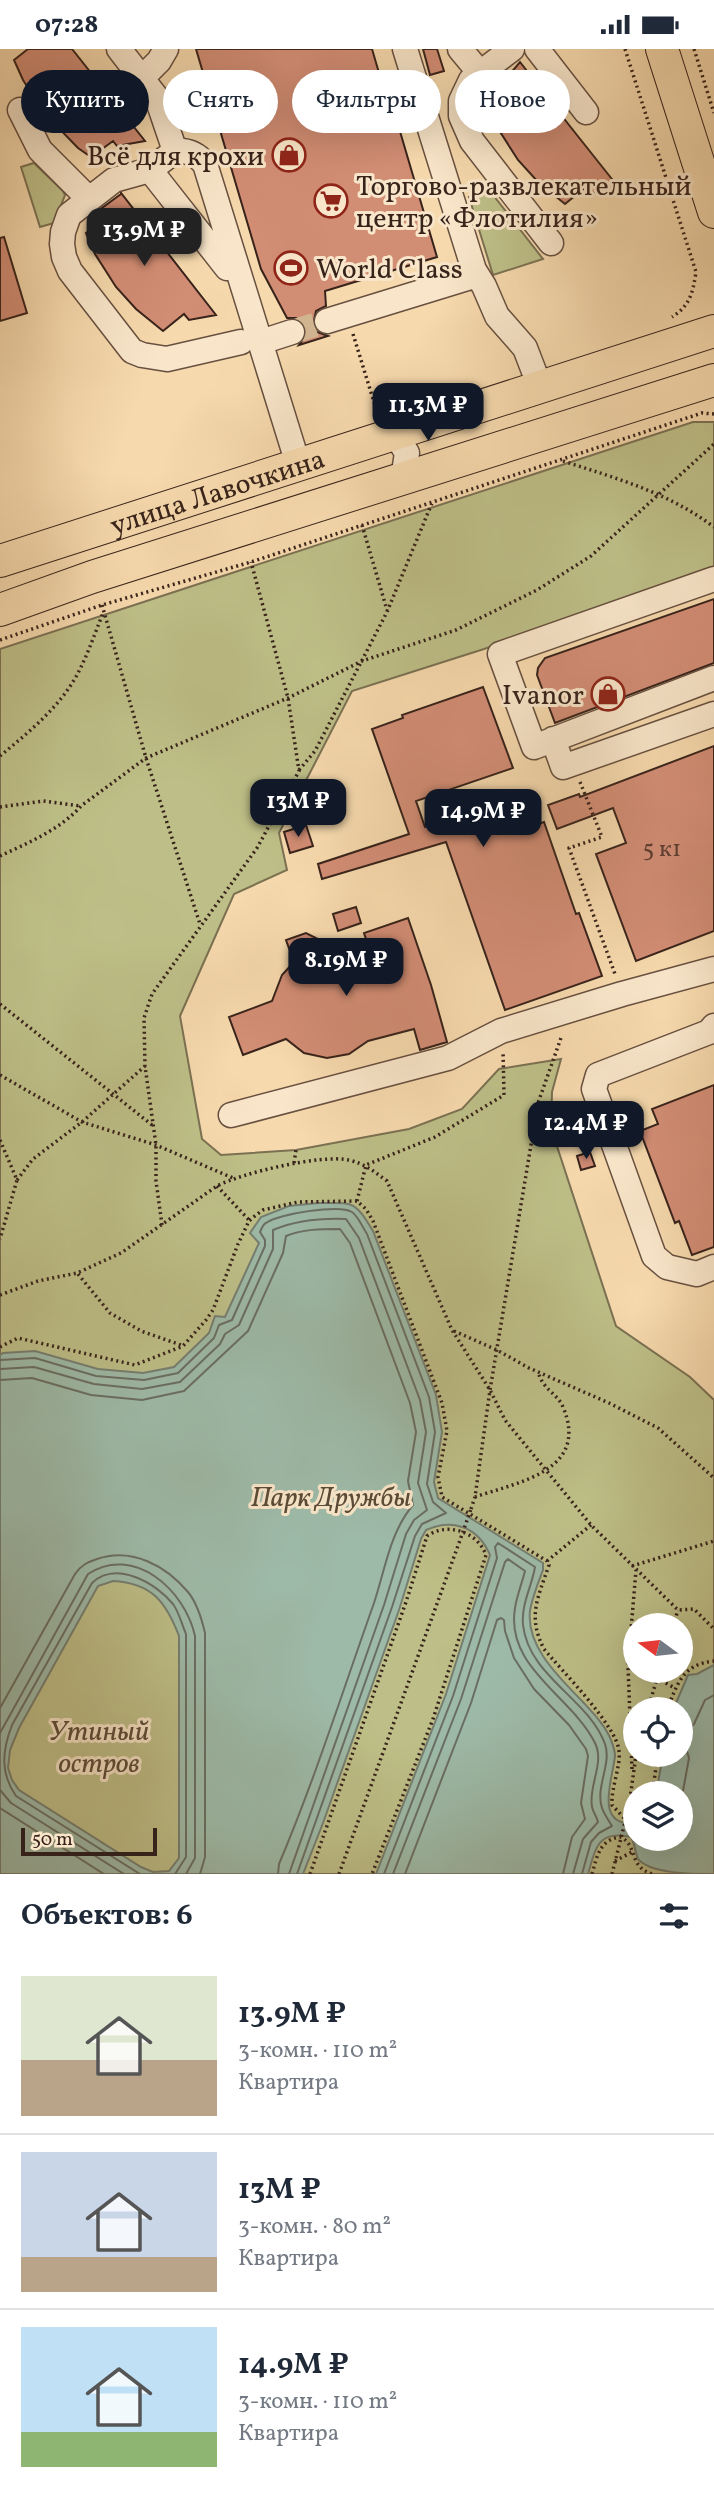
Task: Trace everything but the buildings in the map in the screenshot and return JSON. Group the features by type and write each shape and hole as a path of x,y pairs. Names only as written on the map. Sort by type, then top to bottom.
{"main road":[{"path":"676,51 706,159 714,212"},
{"name":"улица Лавочкина","path":"0,561 298,464 379,425 540,387 714,331"},
{"name":"улица Лавочкина","path":"0,610 92,577 714,380"}],"street":[{"path":"119,49 136,70"},
{"path":"149,71 166,49"},
{"path":"405,49 477,275 496,316 528,354 540,387"},
{"path":"460,49 478,70"},
{"path":"484,70 512,49"},
{"path":"537,49 586,112"},
{"path":"149,88 159,103 175,151"},
{"path":"20,110 40,149 89,199"},
{"path":"468,133 551,243"},
{"path":"292,332 251,342 167,359 153,358 132,351 70,271 64,257 63,232 69,215 116,178 150,170 175,151 194,154 205,164 251,342 298,464"},
{"path":"150,170 227,268"},
{"path":"327,321 477,275"},
{"path":"379,425 399,440 407,453 404,473 396,481"},
{"path":"714,579 500,654 534,747 714,678"},
{"path":"553,739 563,767 714,714"},
{"path":"231,1115 448,1058 501,1031 622,994 712,976"},
{"path":"714,1026 709,1032 598,1075 594,1089 654,1256 667,1267 697,1273 714,1267"}],"path":[{"path":"625,49 696,272 692,299 681,311 660,321"},
{"path":"676,51 714,113"},
{"path":"356,344 379,425"},
{"path":"0,640 102,605 251,562 702,413 714,414"},
{"path":"0,856 34,841 146,758 288,698 362,661 456,630 537,590 591,556 714,444"},
{"path":"561,460 661,494 692,510 714,527"},
{"path":"162,1226 156,1181 156,1145 145,1066 144,1018 152,994 257,848 299,771 315,751 387,612 432,503"},
{"path":"362,525 387,612"},
{"path":"251,562 288,698 299,771"},
{"path":"102,605 146,758 200,924"},
{"path":"0,756 56,705 77,675 104,611"},
{"path":"573,763 602,837 569,848 622,994"},
{"path":"0,807 43,801 81,806"},
{"path":"0,1004 153,1126"},
{"path":"339,1874 475,1497 538,1103 551,1061 573,1009"},
{"path":"366,1165 435,1137 504,1095 505,1069 501,1031"},
{"path":"0,1240 16,1180 33,1159 82,1122 145,1066"},
{"path":"0,1075 82,1122 156,1145 233,1178"},
{"path":"0,1140 16,1180"},
{"path":"294,1163 296,1150"},
{"path":"0,1295 77,1273 121,1253 217,1186 233,1178 294,1163 346,1159 366,1165 387,1181 452,1330 490,1390 505,1420 591,1525 678,1610 694,1609 714,1629"},
{"path":"357,1201 366,1165"},
{"path":"217,1186 249,1221"},
{"path":"0,1346 18,1338 135,1365 183,1346 213,1310 249,1221 263,1210 298,1202 357,1201 373,1221 442,1403 447,1431 438,1477 442,1497 547,1561"},
{"path":"77,1273 110,1313 141,1331 183,1346"},
{"path":"452,1330 609,1403 658,1429 714,1478"},
{"path":"475,1497 546,1472 559,1462 566,1448 568,1427 562,1405 542,1384 538,1372"},
{"path":"547,1561 591,1525"},
{"path":"310,1874 427,1536 447,1527 474,1539 486,1555 433,1719 372,1874"},
{"path":"632,1566 714,1541"},
{"path":"547,1561 534,1610 537,1637 613,1734 620,1751 611,1793 612,1805 623,1817"},
{"path":"631,1781 628,1666 636,1570"},
{"path":"672,1697 681,1676 688,1669 714,1661"},
{"path":"666,1683 675,1688"},
{"path":"612,1874 623,1828"},
{"path":"592,1874 599,1850 604,1843 611,1838 621,1837 627,1840 637,1865 652,1874"},
{"path":"615,1861 632,1852"}],"green space":[{"path":"34,163 65,195 54,223 40,227 21,167"},
{"path":"490,191 543,259 493,275 469,197"},
{"name":"Парк Дружбы","path":"693,422 714,422 714,569 484,649 352,691 279,833 287,870 234,894 180,1016 202,1139 221,1155 296,1150 409,1129 462,1109 499,1069 561,1059 552,1092 551,1128 616,1326 690,1377 714,1400 714,1874 0,1874 0,649"}],"water":[{"path":"318,1203 352,1205 362,1214 373,1231 436,1395 442,1432 434,1482 438,1498 543,1563 530,1611 533,1637 546,1661 602,1724 615,1756 608,1799 614,1817 623,1822 623,1836 611,1836 600,1843 588,1874 376,1874 446,1694 490,1555 485,1545 472,1532 464,1527 446,1525 426,1530 421,1539 399,1610 303,1874 0,1874 0,1355 35,1351 98,1369 143,1373 174,1367 209,1333 215,1316 225,1317 259,1243 250,1233 261,1217 289,1206","holes":["113,1581 148,1590 163,1604 179,1636 179,1858 169,1871 153,1872 141,1867 19,1790 8,1768 10,1750 19,1728 98,1586"]},
{"path":"714,1665 714,1874 662,1870 652,1868 638,1859 636,1851 693,1851 693,1781 658,1781 661,1767 693,1767 693,1697 679,1697 685,1683 693,1683 693,1674"}],"tunnel":[{"path":"292,332 327,321"}],"place":[{"name":"Всё для крохи","path":"289,155"},
{"name":"Торгово-развлекательный центр «Флотилия»","path":"331,201"},
{"name":"World Class","path":"291,268"},
{"name":"Ivanor","path":"608,694"}],"park label":[{"name":"Утиный остров","path":"99,1746"}]}
